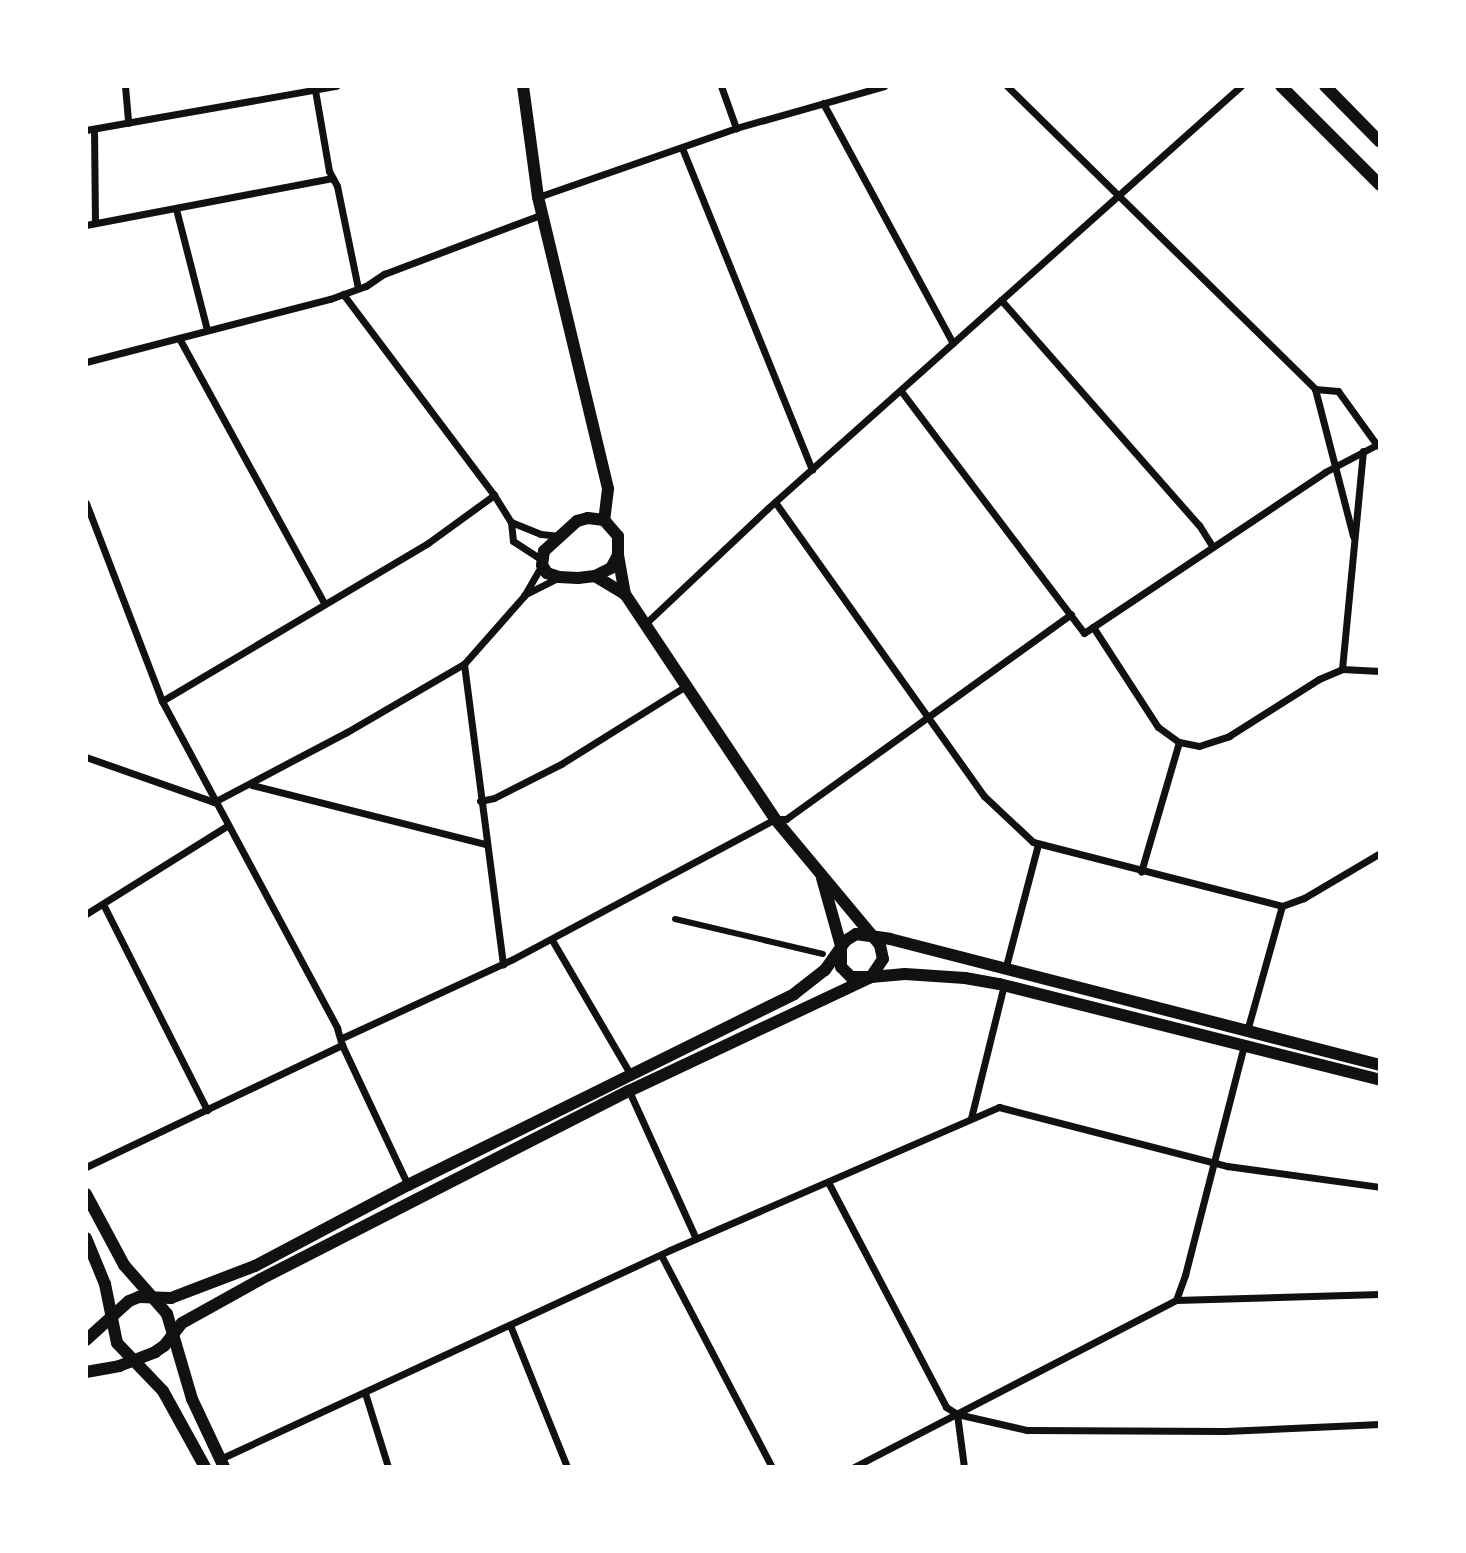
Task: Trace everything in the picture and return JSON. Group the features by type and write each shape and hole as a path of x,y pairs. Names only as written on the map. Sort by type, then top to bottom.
{"main road":[{"path":"523,86 538,197 608,489 604,520"},
{"path":"1282,86 1380,185"},
{"path":"1325,86 1380,142"},
{"path":"618,555 611,568 595,576 559,577 547,573 541,562 544,551 578,521 588,518 604,520 618,536 618,555 625,594"},
{"path":"86,1372 134,1360 164,1346 182,1323 261,1279 629,1091 872,977 881,967 883,952 876,939 869,936 775,819 625,594 595,576"},
{"path":"822,878 841,946 838,960 845,973 858,979 905,974 965,978 1004,985 1380,1080"},
{"path":"86,1340 129,1301 152,1296 171,1298 256,1266 408,1185 794,994 825,970 841,946 856,934 1380,1065"},
{"path":"86,1194 124,1265 167,1314 192,1399 222,1463"},
{"path":"86,1238 105,1284 117,1343 149,1373 175,1408 205,1467"}],"street":[{"path":"125,86 128,123"},
{"path":"96,223 90,130 295,90 336,86"},
{"path":"721,86 736,128"},
{"path":"538,197 736,128 884,86"},
{"path":"1007,86 1315,389 1355,547"},
{"path":"646,624 775,502 1241,86"},
{"path":"315,90 358,288"},
{"path":"823,103 953,344"},
{"path":"682,148 812,470"},
{"path":"86,225 333,178"},
{"path":"176,209 207,330"},
{"path":"86,362 344,295 384,274 543,214"},
{"path":"87,755 214,802 252,785 464,664 524,596 541,562 513,541 511,522 494,495 344,295"},
{"path":"1001,300 1199,525 1212,546"},
{"path":"179,338 324,603"},
{"path":"901,391 1084,633 1336,466 1378,444 1338,391 1315,389"},
{"path":"1342,669 1363,451"},
{"path":"162,701 428,543 494,495"},
{"path":"775,502 984,796 1027,839 1141,872 1282,906 1304,898 1380,853"},
{"path":"86,503 162,701 227,826 285,926 342,1041 408,1185"},
{"path":"511,522 541,534 559,536"},
{"path":"524,596 559,577"},
{"path":"86,1167 552,940 775,819 788,817 1071,614"},
{"path":"1093,627 1158,727 1179,742 1199,746 1229,736 1319,679 1342,669 1380,671"},
{"path":"464,664 503,964"},
{"path":"480,801 494,798 562,764 686,686"},
{"path":"1141,872 1179,742"},
{"path":"252,785 486,844"},
{"path":"86,914 227,826"},
{"path":"1005,971 1038,844"},
{"path":"103,904 207,1110"},
{"path":"1247,1031 1282,906"},
{"path":"675,919 823,954"},
{"path":"552,940 631,1075"},
{"path":"971,1118 1004,985"},
{"path":"1176,1300 1215,1163 1244,1046"},
{"path":"629,1091 696,1239"},
{"path":"222,1463 661,1255 999,1107 1215,1163 1380,1186"},
{"path":"828,1182 946,1407 957,1414 1027,1430 1225,1431 1380,1424"},
{"path":"661,1255 772,1467"},
{"path":"854,1467 1176,1300 1380,1294"},
{"path":"510,1325 567,1467"},
{"path":"365,1393 388,1467"},
{"path":"957,1414 964,1467"}]}
